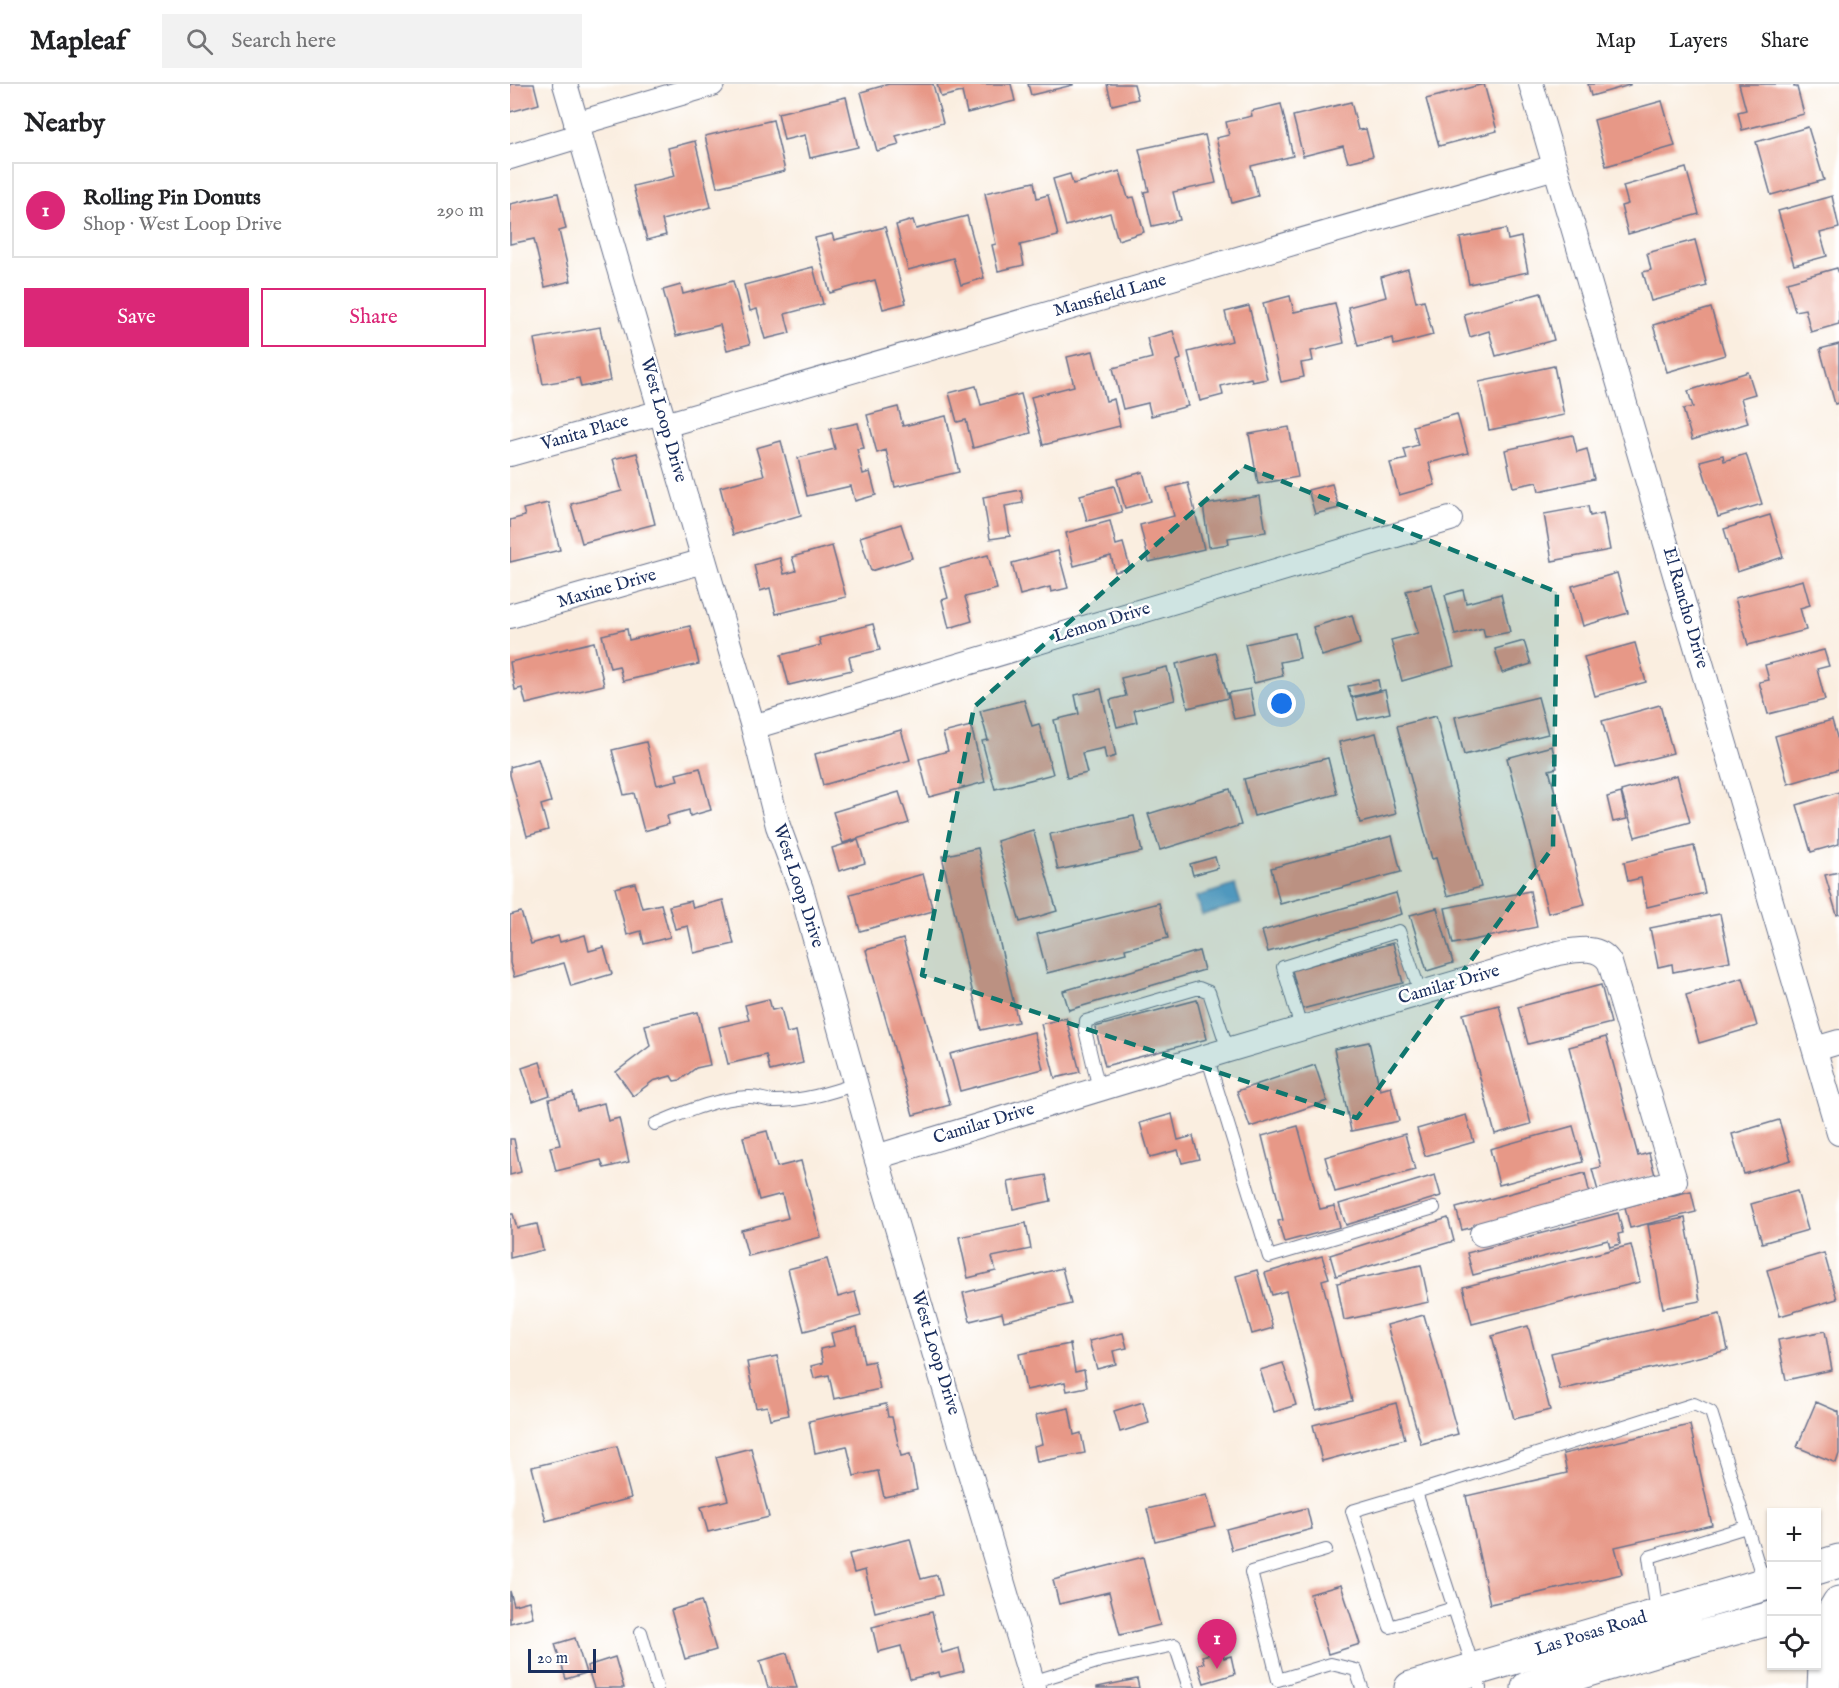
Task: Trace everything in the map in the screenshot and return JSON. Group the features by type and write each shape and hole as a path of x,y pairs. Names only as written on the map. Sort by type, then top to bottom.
{"main road":[{"name":"Las Posas Road","path":"1528,1688 1767,1583"},
{"path":"1821,1603 1839,1598"},
{"path":"1824,1688 1827,1623 1839,1603"},
{"name":"Las Posas Road","path":"1411,1688 1477,1679 1659,1631 1767,1619"}],"street":[{"name":"West Loop Drive","path":"565,84 753,727 778,826 801,890 876,1157 1033,1685"},
{"path":"510,157 578,130 712,84"},
{"name":"El Rancho Drive","path":"1531,84 1839,1133"},
{"name":"Mansfield Lane","path":"663,418 1555,166"},
{"name":"Vanita Place","path":"510,454 663,418"},
{"name":"Lemon Drive","path":"753,727 1450,519"},
{"name":"Maxine Drive","path":"510,616 704,561"},
{"name":"Camilar Drive","path":"876,1157 1217,1053 1558,953 1582,949 1599,952 1607,957 1610,963 1675,1181 1482,1234"},
{"path":"1815,1049 1839,1042"}],"lane":[{"path":"1301,1029 1283,967 1399,931 1421,994"},
{"path":"1099,1089 1085,1030 1086,1021 1199,988 1209,992 1217,1053 1269,1257 1434,1208"},
{"path":"655,1124 705,1105 749,1096 772,1101 798,1100 823,1095 856,1084"},
{"path":"1454,1608 1390,1627 1352,1511 1694,1404 1711,1412 1746,1527 1767,1580"},
{"path":"1416,1492 1477,1679"},
{"path":"1659,1631 1649,1557 1746,1527"},
{"path":"1326,1550 1251,1572 1278,1684 1331,1664 1356,1670 1362,1688"},
{"path":"641,1632 657,1688"},
{"path":"1033,1685 1100,1661 1175,1645 1189,1688"}],"highlighted area":[{"path":"1244,466 1557,592 1553,847 1357,1118 922,975 974,707"}],"water":[{"path":"1235,885 1241,904 1202,915 1196,897"}],"building":[{"path":"510,84 534,84 539,104 510,112"},
{"path":"889,84 933,84 943,123 896,136 899,145 877,151 861,92"},
{"path":"937,84 1011,84 1015,101 967,113 962,92 941,97"},
{"path":"1028,84 1073,84 1073,85 1031,95"},
{"path":"1107,84 1134,84 1138,99 1112,105"},
{"path":"1484,84 1497,131 1439,146 1426,99"},
{"path":"1588,84 1630,84 1630,85 1591,96"},
{"path":"1739,84 1794,84 1794,87 1797,87 1804,114 1742,130 1738,112 1746,110"},
{"path":"846,97 858,147 810,158 805,135 784,140 778,113"},
{"path":"1662,101 1675,146 1606,166 1594,120"},
{"path":"1351,102 1358,130 1366,129 1373,156 1348,162 1343,146 1303,156 1293,116"},
{"path":"1281,104 1293,156 1251,166 1258,196 1232,203 1216,138 1229,135 1226,122 1252,116 1251,111"},
{"path":"773,120 785,171 717,187 705,136"},
{"path":"1808,127 1824,180 1771,195 1756,142"},
{"path":"1205,135 1216,183 1173,192 1180,220 1152,226 1144,192 1149,191 1139,149"},
{"path":"695,141 711,207 662,220 666,235 647,240 633,186 675,176 668,148"},
{"path":"1686,168 1699,214 1628,234 1621,206 1628,204 1623,186"},
{"path":"1120,171 1128,198 1134,197 1144,232 1118,240 1110,213 1066,226 1053,179 1070,174 1073,184"},
{"path":"1034,182 1037,198 1048,195 1058,236 1020,245 1024,265 998,271 992,245 996,244 985,193"},
{"path":"558,193 566,229 559,231 571,281 545,287 534,239 510,244 510,204"},
{"path":"1832,196 1839,228 1820,233 1827,256 1794,265 1778,211"},
{"path":"967,216 984,278 961,285 953,258 908,270 896,225 913,220 916,229"},
{"path":"885,227 906,303 883,309 875,280 830,293 815,238 832,234 834,240"},
{"path":"1506,229 1508,240 1521,237 1528,272 1469,284 1460,238"},
{"path":"1695,240 1707,286 1651,301 1643,272 1651,270 1647,253"},
{"path":"813,267 823,304 785,314 790,333 765,339 757,309 750,311 744,285"},
{"path":"1837,268 1839,324 1811,332 1805,309 1795,311 1787,282"},
{"path":"1408,269 1416,302 1424,300 1433,335 1394,345 1393,338 1358,346 1348,307 1386,297 1381,277"},
{"path":"733,281 750,344 727,350 720,325 676,336 663,290 681,285 683,294"},
{"path":"1541,293 1554,340 1496,356 1489,331 1470,337 1464,314"},
{"path":"1290,296 1294,312 1335,303 1344,343 1311,351 1313,361 1301,363 1304,377 1281,382 1263,303"},
{"path":"1249,306 1267,379 1252,382 1251,378 1221,386 1223,395 1200,401 1188,352 1232,341 1225,312"},
{"path":"1711,308 1725,355 1667,372 1653,325"},
{"path":"600,327 610,381 581,387 579,378 543,384 534,339"},
{"path":"1173,331 1181,359 1176,361 1188,406 1151,416 1148,403 1123,409 1113,368 1152,358 1147,338"},
{"path":"1839,344 1839,403 1835,404 1820,349"},
{"path":"1093,351 1106,401 1114,399 1120,426 1043,445 1031,397 1074,386 1067,357"},
{"path":"1554,366 1564,415 1489,430 1479,382"},
{"path":"1748,372 1755,394 1741,398 1748,423 1692,440 1683,409 1693,407 1688,391"},
{"path":"976,386 981,405 1021,394 1031,433 973,448 966,420 957,422 949,393"},
{"path":"898,407 903,426 946,416 959,472 895,487 886,450 877,453 867,415"},
{"path":"1457,414 1468,453 1429,463 1435,485 1399,495 1390,463 1407,459 1404,449 1418,445 1413,426"},
{"path":"858,423 864,448 857,449 863,474 870,472 876,495 855,501 851,486 807,496 798,458 835,449 830,429"},
{"path":"1289,427 1298,477 1258,484 1249,434"},
{"path":"1573,435 1577,452 1587,449 1594,479 1539,491 1537,482 1513,487 1505,450"},
{"path":"781,441 801,515 733,535 720,487 764,475 756,448"},
{"path":"637,453 655,524 582,543 571,504 622,491 613,459"},
{"path":"1746,454 1762,504 1718,517 1700,461 1723,455 1724,461"},
{"path":"1143,472 1151,501 1125,508 1117,479"},
{"path":"1188,483 1204,549 1149,562 1140,525 1174,516 1167,488"},
{"path":"1332,484 1339,508 1315,514 1308,490"},
{"path":"1114,486 1122,512 1087,521 1080,495"},
{"path":"1021,490 1023,503 1005,506 1010,536 990,539 983,497"},
{"path":"1260,496 1266,532 1228,538 1229,544 1209,547 1203,505"},
{"path":"548,503 560,550 510,562 510,520 525,516 523,509"},
{"path":"1588,506 1590,516 1603,513 1610,550 1552,561 1544,514"},
{"path":"1770,515 1783,557 1737,572 1724,529"},
{"path":"1110,521 1116,545 1123,543 1130,568 1115,572 1111,556 1074,566 1066,533"},
{"path":"901,524 912,558 871,571 860,537"},
{"path":"832,546 846,597 776,614 770,588 760,591 754,565 780,558 784,574 796,571 792,557"},
{"path":"1058,551 1068,588 1051,592 1050,587 1020,595 1012,563"},
{"path":"988,555 997,589 965,597 972,621 949,628 942,600 948,598 940,568"},
{"path":"1617,573 1628,613 1583,626 1572,586"},
{"path":"1803,580 1810,605 1800,608 1806,630 1748,645 1735,598"},
{"path":"1432,584 1454,666 1402,681 1391,640 1418,633 1406,591"},
{"path":"1463,590 1466,603 1501,594 1510,632 1485,637 1483,628 1455,635 1445,595"},
{"path":"1352,615 1360,644 1322,656 1313,627"},
{"path":"873,624 880,650 849,657 852,670 789,685 781,655 821,645 819,638"},
{"path":"690,626 699,664 623,681 619,666 610,668 602,635 627,629 629,640"},
{"path":"1295,633 1300,658 1280,662 1283,676 1254,683 1245,644"},
{"path":"1524,641 1531,664 1502,673 1495,649"},
{"path":"594,642 604,685 526,704 522,688 515,690 510,662"},
{"path":"1635,643 1646,682 1595,696 1584,657"},
{"path":"1824,650 1829,666 1817,669 1825,700 1768,714 1759,682 1769,680 1765,665"},
{"path":"1216,653 1228,698 1188,708 1176,664"},
{"path":"1167,667 1175,700 1134,710 1137,722 1117,727 1110,700 1126,696 1121,678"},
{"path":"1378,680 1380,690 1351,697 1348,686"},
{"path":"1101,689 1116,756 1106,759 1104,748 1082,753 1087,773 1067,778 1054,720 1079,714 1075,695"},
{"path":"1250,689 1255,715 1234,719 1228,693"},
{"path":"1385,690 1390,713 1358,720 1352,698"},
{"path":"1538,697 1548,734 1464,755 1455,717"},
{"path":"1024,700 1032,726 1039,724 1053,774 995,789 982,741 988,740 980,711"},
{"path":"1660,705 1673,753 1615,768 1602,721"},
{"path":"1436,716 1481,887 1447,896 1436,858 1432,859 1397,726"},
{"path":"1832,720 1839,744 1839,769 1788,784 1775,736"},
{"path":"971,726 985,782 929,797 919,759 948,751 943,733"},
{"path":"901,730 910,760 823,785 815,754"},
{"path":"1376,733 1396,814 1360,823 1339,742"},
{"path":"646,742 657,785 678,780 676,774 700,768 711,810 690,816 689,810 667,816 669,824 644,831 634,793 624,795 612,750"},
{"path":"1552,746 1557,768 1549,770 1585,904 1548,913 1507,758"},
{"path":"1328,758 1337,794 1254,816 1244,779"},
{"path":"538,759 551,802 541,805 548,830 527,836 510,775 510,767"},
{"path":"1677,775 1690,822 1635,837 1621,791"},
{"path":"1230,789 1241,825 1160,850 1148,814"},
{"path":"899,792 909,823 843,843 833,812"},
{"path":"1839,792 1839,844 1811,852 1797,805"},
{"path":"1621,793 1627,819 1613,822 1607,797"},
{"path":"1134,816 1142,852 1058,870 1050,834"},
{"path":"1033,830 1057,911 1020,922 997,841"},
{"path":"1392,836 1401,872 1280,904 1271,868"},
{"path":"858,840 865,863 839,871 832,848"},
{"path":"1694,846 1705,893 1647,907 1641,878 1628,881 1624,862"},
{"path":"978,848 1018,1022 981,1030 942,856"},
{"path":"1215,857 1218,868 1193,875 1190,864"},
{"path":"1839,872 1839,914 1837,915 1825,875"},
{"path":"923,874 933,911 860,931 850,894"},
{"path":"635,883 642,908 661,904 670,937 644,944 641,931 627,935 615,888"},
{"path":"1530,891 1537,927 1453,944 1445,908"},
{"path":"1396,893 1402,914 1268,952 1262,931"},
{"path":"723,900 734,944 694,953 688,926 675,929 669,906 691,901 693,908"},
{"path":"1159,903 1168,938 1125,949 1126,953 1047,973 1037,934"},
{"path":"1437,908 1453,963 1427,971 1410,915"},
{"path":"521,912 531,944 558,936 560,942 585,935 589,951 604,947 612,974 571,986 564,963 514,977 510,963 510,915"},
{"path":"1720,914 1730,961 1673,972 1672,964 1658,967 1650,928"},
{"path":"903,939 950,1105 913,1115 866,950"},
{"path":"1393,943 1403,983 1302,1009 1292,970"},
{"path":"1199,951 1204,970 1069,1010 1063,991"},
{"path":"1743,978 1757,1026 1699,1043 1686,995"},
{"path":"1601,985 1611,1023 1528,1044 1518,1007"},
{"path":"769,999 772,1010 781,1008 787,1033 796,1031 803,1063 770,1071 766,1055 728,1064 719,1027 749,1020 745,1005"},
{"path":"1197,1000 1207,1039 1105,1066 1095,1027"},
{"path":"1499,1005 1531,1124 1495,1134 1463,1014"},
{"path":"698,1012 710,1065 696,1068 680,1080 674,1081 671,1076 653,1081 633,1096 616,1072 650,1046 645,1025"},
{"path":"1066,1018 1080,1072 1055,1078 1041,1024"},
{"path":"1034,1032 1043,1069 960,1091 950,1054"},
{"path":"1606,1037 1638,1156 1649,1153 1655,1175 1598,1191 1592,1169 1601,1167 1569,1047"},
{"path":"1369,1042 1380,1090 1391,1087 1399,1121 1351,1131 1334,1049"},
{"path":"540,1062 550,1095 533,1101 522,1068"},
{"path":"1315,1065 1327,1101 1250,1127 1237,1091"},
{"path":"573,1093 577,1110 604,1103 608,1121 619,1118 629,1162 604,1168 601,1160 556,1171 550,1147 560,1145 549,1099"},
{"path":"1172,1114 1178,1140 1193,1136 1199,1159 1182,1163 1178,1150 1150,1157 1140,1123"},
{"path":"1466,1115 1474,1142 1425,1156 1417,1129"},
{"path":"1779,1120 1791,1160 1744,1174 1732,1134"},
{"path":"1298,1126 1320,1209 1334,1206 1340,1227 1284,1242 1278,1221 1283,1220 1262,1136"},
{"path":"1573,1126 1583,1162 1499,1185 1490,1149"},
{"path":"767,1131 777,1167 801,1161 821,1237 748,1256 741,1230 788,1218 782,1194 759,1200 743,1137"},
{"path":"1405,1134 1415,1170 1335,1192 1325,1157"},
{"path":"510,1139 514,1139 521,1172 510,1175"},
{"path":"1585,1173 1590,1195 1462,1230 1456,1208"},
{"path":"1046,1175 1051,1201 1013,1209 1008,1182"},
{"path":"1435,1175 1441,1196 1346,1225 1339,1204"},
{"path":"1691,1191 1696,1212 1630,1228 1625,1207"},
{"path":"1797,1191 1808,1230 1762,1243 1751,1204"},
{"path":"1618,1213 1623,1233 1618,1234 1620,1244 1610,1247 1608,1240 1473,1275 1467,1253"},
{"path":"510,1214 513,1214 517,1228 537,1224 543,1250 510,1258"},
{"path":"1448,1218 1454,1241 1336,1276 1330,1255"},
{"path":"1685,1218 1700,1301 1663,1308 1648,1225"},
{"path":"1026,1223 1031,1249 992,1257 996,1271 968,1278 959,1237"},
{"path":"1631,1245 1640,1282 1472,1324 1463,1287"},
{"path":"1824,1253 1837,1299 1780,1316 1767,1270"},
{"path":"1322,1256 1329,1278 1322,1280 1352,1401 1316,1410 1286,1291 1272,1295 1265,1273"},
{"path":"827,1259 838,1297 855,1292 861,1316 804,1331 788,1269"},
{"path":"1421,1265 1429,1302 1344,1320 1337,1283"},
{"path":"1062,1268 1071,1304 1004,1321 1002,1313 970,1321 963,1293"},
{"path":"1257,1270 1273,1328 1252,1334 1236,1276"},
{"path":"1720,1314 1728,1350 1560,1390 1551,1353"},
{"path":"1424,1315 1458,1434 1421,1444 1387,1325"},
{"path":"1528,1326 1550,1410 1514,1419 1492,1336"},
{"path":"857,1327 864,1363 874,1361 880,1389 834,1399 829,1375 814,1378 811,1366 823,1363 820,1349 834,1346 831,1333"},
{"path":"1825,1331 1832,1370 1786,1380 1778,1340"},
{"path":"1123,1333 1127,1348 1113,1351 1116,1364 1097,1369 1089,1341"},
{"path":"1070,1344 1075,1372 1084,1370 1087,1387 1067,1391 1065,1382 1026,1390 1019,1354"},
{"path":"777,1356 789,1415 770,1419 767,1406 756,1408 747,1362"},
{"path":"1283,1363 1296,1405 1274,1412 1260,1370"},
{"path":"1143,1402 1149,1423 1120,1432 1114,1411"},
{"path":"1816,1402 1839,1412 1839,1454 1836,1463 1797,1447"},
{"path":"1396,1403 1405,1439 1322,1461 1313,1425"},
{"path":"886,1404 888,1417 892,1417 901,1456 910,1454 917,1490 884,1497 878,1471 854,1476 847,1446 815,1453 809,1421"},
{"path":"1069,1408 1074,1435 1081,1433 1085,1453 1037,1462 1034,1446 1042,1444 1036,1415"},
{"path":"1690,1425 1712,1525 1615,1547 1622,1574 1490,1604 1466,1496 1567,1473 1563,1454"},
{"path":"617,1446 631,1498 546,1521 532,1467"},
{"path":"751,1448 769,1517 708,1532 701,1507 728,1500 716,1457"},
{"path":"1207,1495 1215,1526 1155,1541 1147,1509"},
{"path":"1307,1508 1312,1529 1232,1550 1226,1529"},
{"path":"910,1539 921,1579 937,1575 942,1595 875,1612 865,1570 854,1573 849,1554"},
{"path":"1143,1557 1160,1625 1120,1635 1109,1592 1059,1604 1053,1580"},
{"path":"1341,1585 1360,1644 1328,1654 1310,1594"},
{"path":"510,1591 514,1605 529,1601 533,1617 510,1623"},
{"path":"701,1601 716,1650 685,1659 671,1610"},
{"path":"932,1612 942,1653 959,1648 964,1671 940,1677 939,1672 910,1679 901,1646 878,1652 872,1627"},
{"path":"575,1638 586,1673 566,1679 555,1644"},
{"path":"1222,1651 1224,1658 1231,1656 1235,1674 1204,1683 1198,1665 1204,1663 1202,1656"},
{"path":"787,1653 797,1688 768,1688 760,1661"},
{"path":"615,1657 624,1688 594,1688 587,1666"},
{"path":"1137,1679 1139,1688 1097,1688 1097,1687"}],"place":[{"name":"Rolling Pin Donuts","path":"1217,1669"}]}
